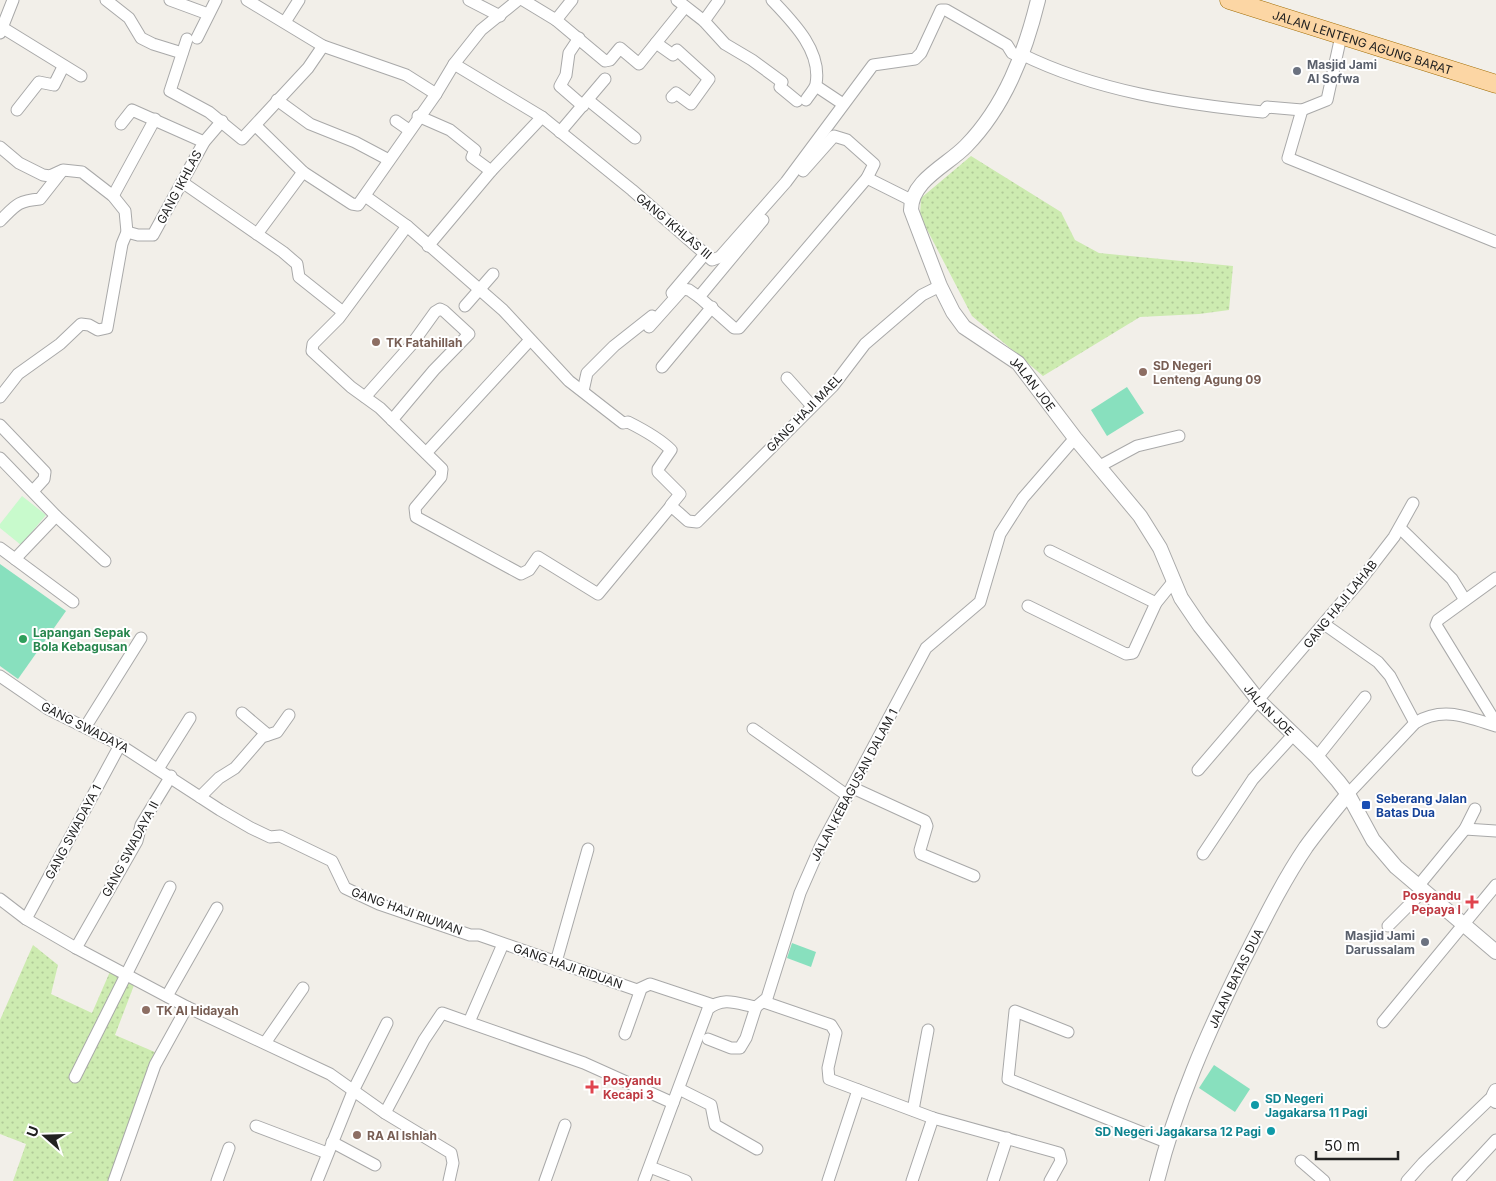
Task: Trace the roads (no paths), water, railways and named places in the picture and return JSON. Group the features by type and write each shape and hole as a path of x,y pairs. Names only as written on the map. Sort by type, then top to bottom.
{"main road":[{"name":"JALAN LENTENG AGUNG BARAT","path":"1229,0 1496,84"}],"street":[{"path":"13,0 1,30 81,76"},
{"path":"170,0 208,14"},
{"path":"216,0 182,54 170,89 172,93 222,121 241,139 244,139 277,100 308,68 323,46"},
{"path":"247,0 323,46 400,72 436,94"},
{"path":"285,22 299,0"},
{"path":"469,0 500,16"},
{"path":"256,126 303,172 352,204 358,205 418,116 436,94 454,64 482,30 518,0"},
{"path":"523,0 556,20 607,62 620,48 637,63 641,63 656,43 681,3 704,21 725,44 752,60 782,82 780,87 801,101 816,86 817,65 794,23 772,0"},
{"path":"556,20 572,0"},
{"path":"704,21 719,0"},
{"path":"867,178 911,200 925,181 966,147 992,116 1005,95 1022,53 1038,0"},
{"path":"108,1 128,18 141,38 182,54"},
{"name":"GANG IKHLAS III","path":"454,64 542,117 712,260 720,257 786,182 873,65 915,59 921,53 939,14 943,10 1008,45 1012,53 1022,53"},
{"path":"1022,53 1067,76 1105,87 1233,109 1264,112 1267,107 1304,109 1326,100 1341,36"},
{"path":"579,38 568,53 566,75 560,86 635,138"},
{"path":"656,43 672,55 677,50 710,79 691,104 676,92 672,97"},
{"path":"17,110 40,82 54,85 63,67"},
{"path":"560,132 605,79"},
{"path":"816,86 843,104"},
{"path":"277,100 310,124 355,142 389,160"},
{"path":"1304,109 1288,158 1496,242"},
{"name":"GANG IKHLAS","path":"121,124 132,110 204,142"},
{"path":"418,116 450,130 475,150 472,158 491,171"},
{"path":"428,246 491,171 542,117"},
{"path":"114,196 155,119"},
{"name":"GANG IKHLAS","path":"127,232 138,235 153,235 204,142 222,121"},
{"path":"396,122 409,130"},
{"path":"648,327 683,289 689,290 699,297 734,328 738,328 867,178 874,164 847,140 834,136 826,143 699,297"},
{"path":"0,147 19,163 43,176 50,176 63,170 82,172 114,196 124,211 127,232 122,244 107,328 103,330 81,324 60,344 18,374 0,397"},
{"path":"0,221 17,204 28,199 40,199 63,170"},
{"path":"257,234 303,172"},
{"path":"182,182 296,263 299,277 342,312"},
{"path":"365,196 408,226 428,246 503,310 564,377 623,423 628,422 648,435 654,436 671,450 658,472 680,494 601,593 596,594 538,557 529,570 521,574 416,517 415,508 442,473 442,469 392,420 366,397 350,387 311,348 342,312 408,226"},
{"name":"JALAN JOE","path":"911,200 911,210 940,286 953,312 964,327 1018,363 1074,438 1140,516 1160,548 1173,582 1200,626 1257,703 1317,756 1348,794 1373,840 1396,867 1496,952"},
{"path":"583,390 587,374 614,346 654,314 705,254"},
{"path":"465,306 493,274"},
{"name":"GANG HAJI MAEL","path":"671,506 688,521 697,522 833,386 865,344 922,294 940,286"},
{"path":"662,367 712,307"},
{"path":"366,397 412,344 435,312 440,309 444,311 469,334 434,370 392,420"},
{"path":"426,453 530,340"},
{"path":"787,378 812,406"},
{"path":"0,425 44,472 44,479 33,491"},
{"path":"1098,467 1137,446 1179,436"},
{"name":"JALAN KEBAGUSAN DALAM 1","path":"708,1039 731,1048 740,1048 760,1005 770,992 800,893 820,845 926,648 980,602 1000,534 1023,498 1074,438"},
{"path":"0,458 56,516 105,561"},
{"name":"GANG HAJI LAHAB","path":"1198,770 1324,624 1400,528 1413,503"},
{"path":"15,559 56,516"},
{"path":"1400,528 1452,579 1465,600"},
{"path":"0,548 73,602"},
{"path":"1050,551 1156,603"},
{"path":"1496,578 1438,620 1436,625 1496,725"},
{"path":"1028,606 1126,654 1133,653 1156,603 1173,582"},
{"path":"1324,624 1378,662 1390,676 1415,723"},
{"path":"86,726 141,638"},
{"name":"GANG SWADAYA","path":"0,676 48,709 86,726 171,776"},
{"path":"1317,756 1366,697"},
{"path":"242,713 268,735"},
{"path":"1348,794 1415,723 1427,716 1456,713 1496,725"},
{"path":"200,797 219,778 235,768 262,737 277,732 289,715"},
{"path":"158,768 190,718"},
{"path":"753,729 850,792 925,821 927,826 920,850 921,854 974,876"},
{"path":"1203,854 1253,779 1294,734"},
{"name":"GANG SWADAYA 1","path":"26,919 120,745"},
{"name":"GANG HAJI RIUWAN","path":"171,776 200,797 257,831 270,837 280,836 332,861 345,888 358,895 417,917 503,944"},
{"name":"GANG SWADAYA II","path":"76,948 137,841 141,825 171,776"},
{"name":"JALAN BATAS DUA","path":"1157,1181 1166,1142 1188,1078 1268,912 1306,847 1348,794"},
{"path":"1388,926 1422,888 1465,829 1475,808"},
{"path":"1465,829 1496,831"},
{"path":"556,962 588,848"},
{"path":"1383,1022 1465,925 1496,885"},
{"path":"75,1077 170,887"},
{"path":"0,900 26,919 76,948 187,1007 330,1074 385,1113 451,1153 453,1163 449,1181"},
{"path":"167,996 217,908"},
{"name":"GANG HAJI RIDUAN","path":"470,1022 503,944 637,990 650,984 713,1005"},
{"path":"265,1043 303,988"},
{"path":"625,1034 641,989"},
{"path":"644,1181 704,1017 713,1005 725,1001 760,1005 831,1025 836,1033 827,1075 829,1079 933,1118 1059,1153 1061,1160 1050,1181"},
{"path":"114,1181 155,1065 187,1007"},
{"path":"1068,1032 1015,1011 1008,1079 1166,1142"},
{"path":"385,1113 424,1040 440,1014 445,1013 584,1063 673,1103"},
{"path":"317,1181 354,1090 387,1024"},
{"path":"913,1110 928,1030"},
{"path":"679,1089 711,1106 715,1125 757,1149"},
{"path":"828,1181 858,1090"},
{"path":"1407,1181 1423,1163 1495,1096"},
{"path":"912,1181 933,1118"},
{"path":"544,1181 565,1125"},
{"path":"256,1126 327,1153"},
{"path":"993,1181 1007,1138"},
{"path":"1458,1181 1496,1140"},
{"path":"332,1142 375,1165"},
{"path":"217,1181 229,1148"},
{"path":"1301,1161 1324,1181"},
{"path":"650,1167 686,1181"}],"place":[{"name":"Masjid Jami Al Sofwa","path":"1297,71"},
{"name":"TK Fatahillah","path":"376,342"},
{"name":"SD Negeri Lenteng Agung 09","path":"1143,372"},
{"name":"Lapangan Sepak Bola Kebagusan","path":"23,639"},
{"name":"Seberang Jalan Batas Dua","path":"1366,805"},
{"name":"Posyandu Pepaya I","path":"1472,902"},
{"name":"Masjid Jami Darussalam","path":"1425,942"},
{"name":"TK Al Hidayah","path":"146,1010"},
{"name":"Posyandu Kecapi 3","path":"592,1087"},
{"name":"SD Negeri Jagakarsa 11 Pagi","path":"1255,1105"},
{"name":"SD Negeri Jagakarsa 12 Pagi","path":"1271,1131"},
{"name":"RA Al Ishlah","path":"357,1135"}]}
